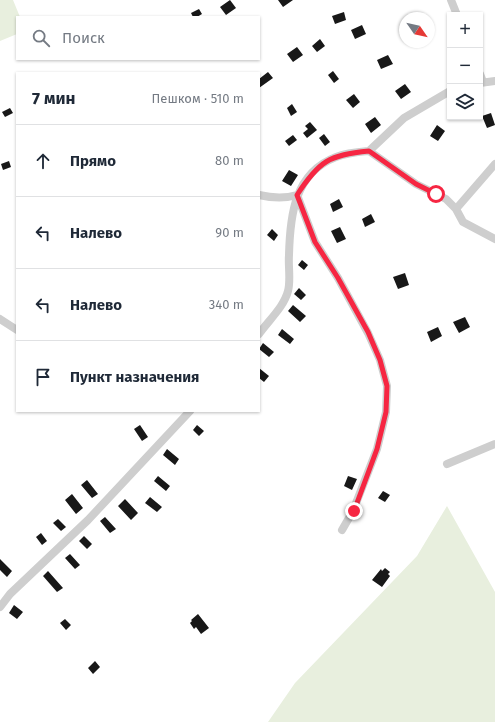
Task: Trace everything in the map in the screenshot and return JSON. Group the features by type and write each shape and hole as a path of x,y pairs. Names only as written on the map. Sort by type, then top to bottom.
{"street":[{"path":"451,0 456,12"},
{"path":"483,82 495,81"},
{"path":"260,333 282,304 288,292 289,236 292,216 297,195 311,175 322,164 335,157 347,153 369,151 404,118 447,93"},
{"path":"369,151 416,184 446,199 456,209 463,222 495,239"},
{"path":"456,209 495,164"},
{"path":"260,195 286,198 297,195"},
{"path":"297,195 315,242 338,278 368,332 380,360 387,386 386,412 377,449 354,511 342,530"},
{"path":"0,319 16,329"},
{"path":"0,607 10,594 88,520 189,412"},
{"path":"447,464 495,444"}],"green space":[{"path":"0,0 13,0 20,16 16,16 16,34 0,41"},
{"path":"447,506 495,592 495,722 268,722 295,683 417,556"}],"building":[{"path":"230,0 236,8 226,15 220,7"},
{"path":"278,0 293,0 283,7"},
{"path":"199,9 202,14 199,16 192,16 191,13"},
{"path":"344,12 346,20 335,24 332,16"},
{"path":"362,25 366,34 355,39 351,30"},
{"path":"320,39 325,46 317,52 312,46"},
{"path":"297,47 303,55 293,62 287,54"},
{"path":"388,55 393,64 381,69 377,60"},
{"path":"333,71 339,79 334,83 328,75"},
{"path":"268,72 273,78 260,87 260,78"},
{"path":"405,84 411,92 401,99 395,91"},
{"path":"354,94 360,102 353,108 346,100"},
{"path":"292,104 297,112 291,116 287,108"},
{"path":"10,108 13,113 5,117 2,112"},
{"path":"491,113 495,125 487,128 483,116"},
{"path":"375,117 381,125 371,133 365,124"},
{"path":"310,122 317,130 307,138 303,133 308,129 305,126"},
{"path":"437,125 445,131 438,141 430,136"},
{"path":"324,134 330,142 325,146 319,138"},
{"path":"293,135 297,140 289,146 285,141"},
{"path":"9,161 11,167 3,170 1,164"},
{"path":"289,170 298,175 291,186 282,181"},
{"path":"339,199 343,207 333,212 330,204"},
{"path":"371,214 375,222 365,227 362,219"},
{"path":"340,227 346,239 337,243 331,231"},
{"path":"272,229 278,235 274,241 267,235"},
{"path":"302,260 308,265 304,270 298,265"},
{"path":"405,273 409,285 398,289 393,277"},
{"path":"299,288 306,295 301,300 294,294"},
{"path":"293,305 306,316 300,322 288,311"},
{"path":"465,317 470,327 459,333 453,322"},
{"path":"438,327 442,336 431,342 427,332"},
{"path":"282,329 294,339 290,344 278,335"},
{"path":"263,343 274,352 269,357 260,350"},
{"path":"260,369 269,376 264,382 260,379"},
{"path":"140,425 148,437 142,441 134,429"},
{"path":"197,425 204,431 199,436 193,430"},
{"path":"167,449 179,459 175,465 163,455"},
{"path":"158,476 170,486 166,491 154,481"},
{"path":"348,476 357,479 352,490 344,486"},
{"path":"87,480 98,494 92,498 81,485"},
{"path":"383,491 390,495 385,502 378,498"},
{"path":"72,494 83,508 76,514 65,500"},
{"path":"150,497 162,507 157,512 145,503"},
{"path":"125,499 138,513 131,520 118,506"},
{"path":"105,517 116,529 110,533 100,521"},
{"path":"58,519 66,527 61,531 53,523"},
{"path":"41,533 47,541 42,545 36,537"},
{"path":"84,536 92,544 87,549 79,541"},
{"path":"70,554 80,565 75,569 65,558"},
{"path":"0,559 12,571 7,577 0,570"},
{"path":"385,568 390,572 388,574 390,576 382,587 372,580 381,569 382,571"},
{"path":"48,571 63,588 57,592 43,576"},
{"path":"14,605 23,612 17,619 9,613"},
{"path":"198,614 209,628 201,634 196,627 194,629 190,623 192,621 191,620"},
{"path":"65,619 71,625 66,630 60,623"},
{"path":"95,661 100,667 93,674 88,668"}],"route":[{"path":"354,511 366,475 377,449 386,412 387,386 380,360 368,332 354,310 338,278 315,242 297,195 314,170 322,164 347,153 369,151 416,184 436,194"}]}
